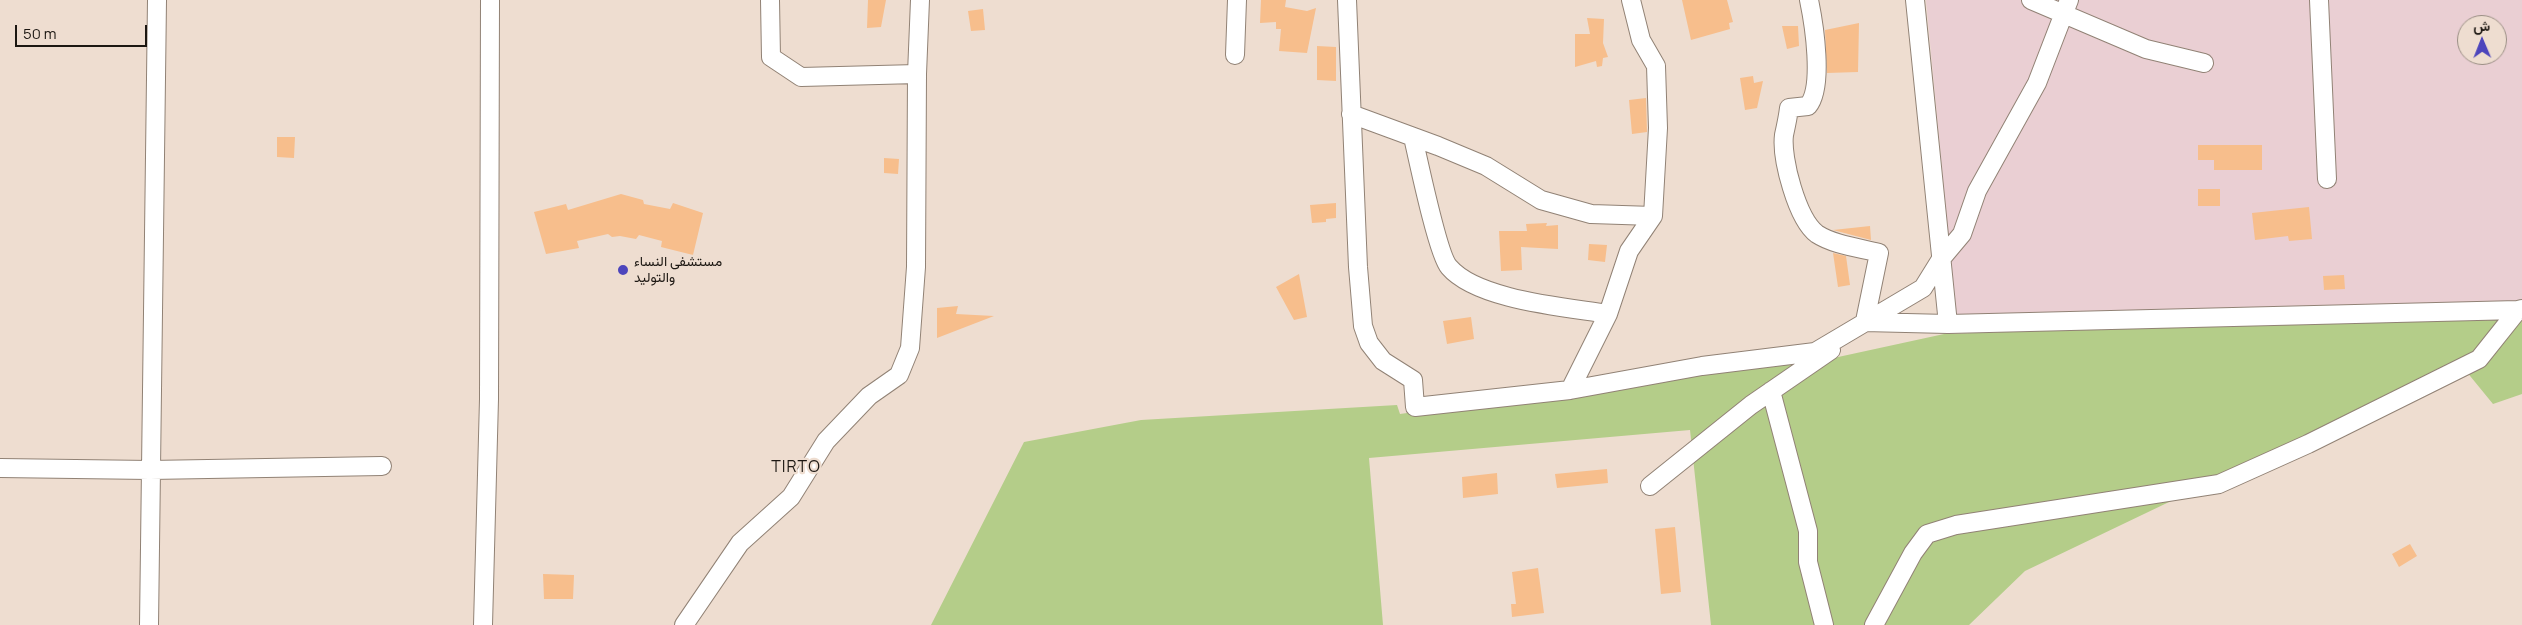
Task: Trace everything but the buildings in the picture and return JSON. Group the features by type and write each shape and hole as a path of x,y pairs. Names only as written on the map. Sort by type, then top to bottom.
{"street":[{"path":"149,625 157,0"},
{"path":"483,625 489,399 490,0"},
{"path":"770,0 771,57 801,77 916,74"},
{"path":"684,625 740,543 791,497 826,441 869,396 899,375 910,348 916,267 916,74 920,0"},
{"path":"1235,55 1237,0"},
{"path":"1348,0 1358,267 1363,326 1369,343 1383,361 1413,380 1415,407 1570,390 1702,366 1815,352 1923,288 1941,260 1962,234 1978,191 2037,83 2067,7"},
{"path":"1570,390 1608,314 1629,251 1653,216 1658,128 1656,66 1641,40 1631,0"},
{"path":"1650,486 1771,391 1817,361 1865,321 1879,253 1837,242 1817,233 1802,216 1795,199 1785,156 1784,135 1789,108 1808,106 1812,101 1815,88 1815,42 1809,0"},
{"path":"1915,0 1948,324"},
{"path":"2032,0 2067,7 2146,49 2204,63"},
{"path":"2319,0 2328,179"},
{"path":"1351,114 1486,166 1541,200 1591,214 1653,216"},
{"path":"1413,138 1448,266 1469,283 1506,296 1608,314"},
{"path":"1865,321 1948,324 2520,309"},
{"path":"1874,625 1912,553 1927,534 1956,525 2219,484 2308,444 2479,359 2520,309"},
{"path":"1771,391 1808,531 1808,562 1824,625"},
{"path":"0,468 150,470 382,466"}],"shaded area":[{"path":"1926,0 2522,0 2522,304 1956,315"}],"green space":[{"path":"2522,313 2522,394 2493,404 2466,371"},
{"path":"2505,315 2478,354 2025,571 1969,625 1711,625 1690,430 1369,458 1383,625 931,625 1024,442 1141,420 1397,405 1400,414 1707,370 1829,359 1944,334"}],"place":[{"name":"مستشفى النساء والتوليد","path":"623,270"}],"district":[{"name":"TIRTO","path":"796,468"}]}
